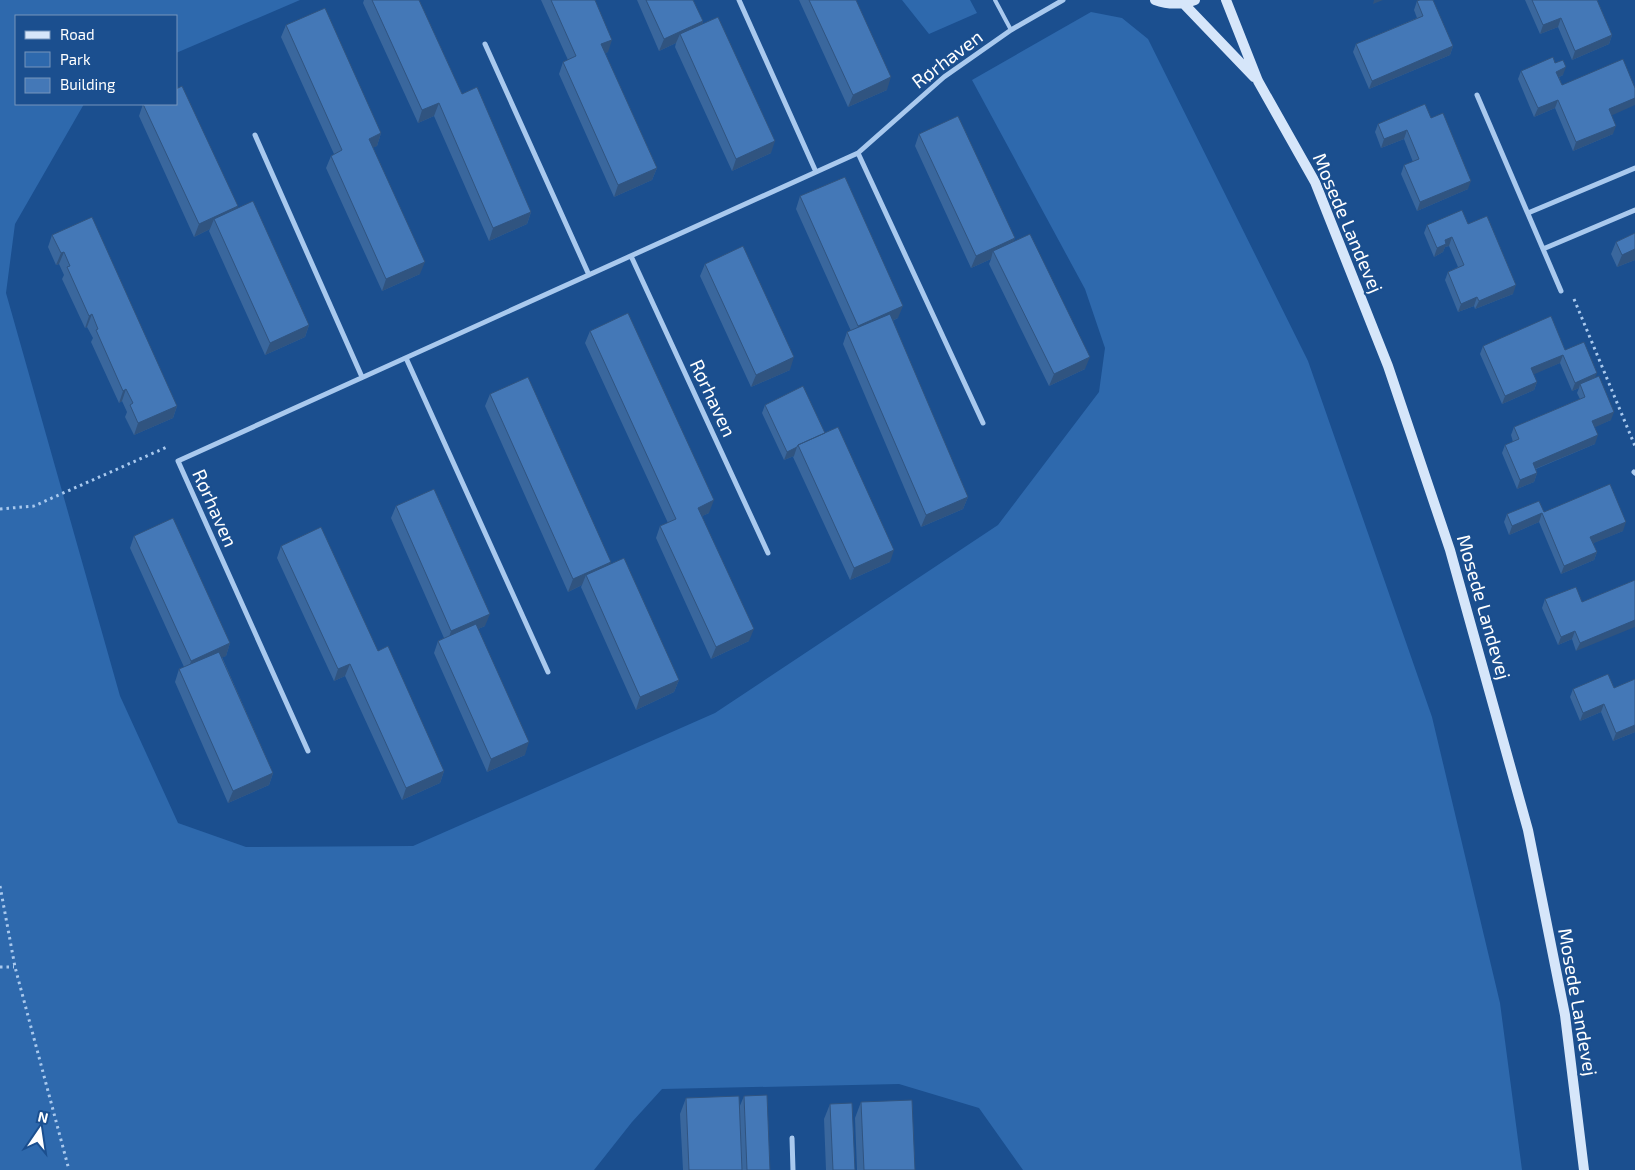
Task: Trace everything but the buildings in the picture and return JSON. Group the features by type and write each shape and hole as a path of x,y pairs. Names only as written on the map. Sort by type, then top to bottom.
{"main road":[{"path":"1155,0 1167,4 1184,4 1195,0"},
{"name":"Mosede Landevej","path":"1226,0 1258,81 1315,182 1388,366 1450,550 1528,830 1565,1015 1584,1170"},
{"name":"Mosede Landevej","path":"1184,4 1258,81"}],"street":[{"path":"739,0 816,172"},
{"name":"Rørhaven","path":"308,751 178,461 858,153 944,77 1011,30 1063,0"},
{"path":"485,44 589,275"},
{"path":"1477,95 1561,291"},
{"path":"255,135 362,378"},
{"path":"858,153 983,423"},
{"path":"1528,214 1635,168"},
{"path":"1543,249 1635,210"},
{"name":"Rørhaven","path":"631,256 768,553"},
{"path":"406,358 548,672"},
{"path":"792,1138 793,1170"}],"lane":[{"path":"995,0 1011,30"}],"path":[{"path":"1561,291 1571,292 1635,446"},
{"path":"0,509 34,506 167,446 178,461"},
{"path":"0,886 15,967 69,1170"},
{"path":"0,967 15,967"}],"green space":[{"path":"0,0 300,0 178,52 178,15 15,15 15,105 83,105 15,224 6,293 120,696 178,823 246,847 413,846 715,713 998,525 1099,392 1105,348 1085,289 972,80 1091,12 1122,18 1148,39 1308,361 1432,717 1500,1003 1522,1170 1023,1170 979,1108 899,1084 662,1089 632,1122 594,1170 0,1170"},
{"path":"902,0 970,0 977,13 929,34"}]}
